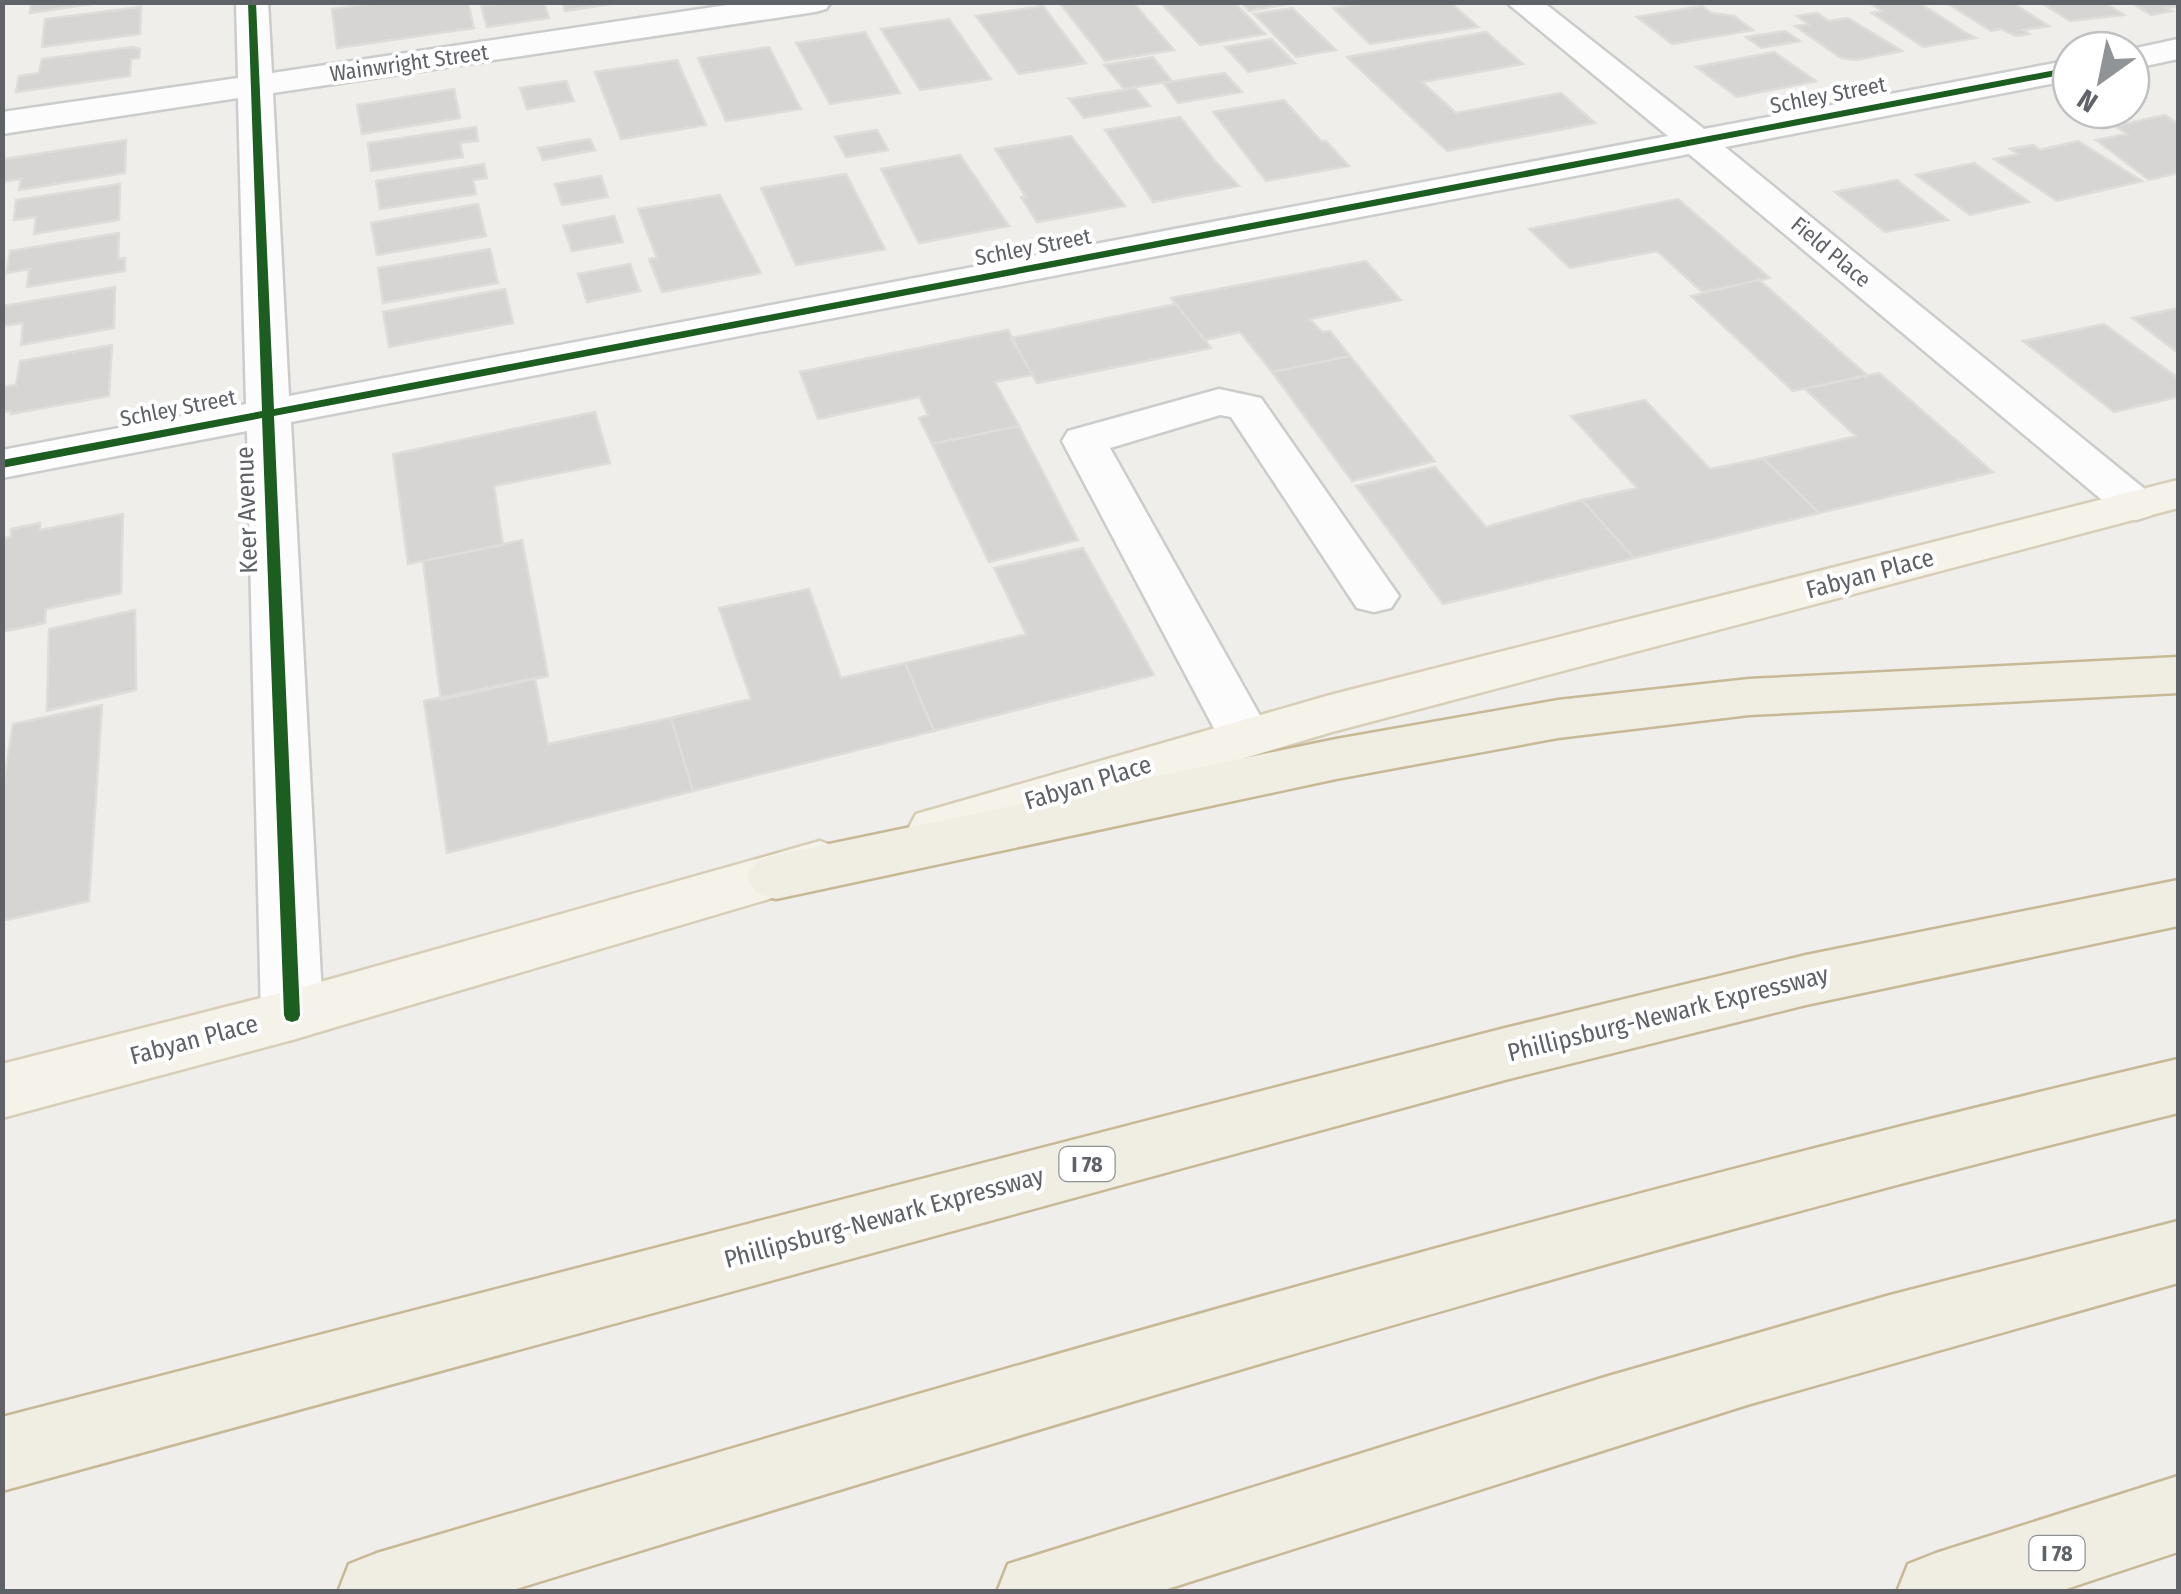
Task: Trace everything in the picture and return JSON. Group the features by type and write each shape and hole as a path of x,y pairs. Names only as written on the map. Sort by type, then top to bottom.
{"highway":[{"path":"776,876 1336,758 1558,719 1826,692 2178,675"},
{"name":"Phillipsburg-Newark Expressway","path":"2,1454 1505,1054 1806,980 2178,903"},
{"path":"377,1592 851,1449 1583,1239 1906,1150 2178,1086"},
{"path":"1036,1592 1613,1408 1961,1307 2178,1252"},
{"name":"I 78","path":"1936,1592 2178,1514"}],"main road":[{"name":"Fabyan Place","path":"2,1091 292,1015 1245,737 2157,499"}],"street":[{"name":"Keer Avenue","path":"252,2 292,1015"},
{"name":"Wainwright Street","path":"2,123 815,2"},
{"name":"Field Place","path":"1522,2 2157,499"},
{"path":"2151,54 2178,49"},
{"name":"Schley Street","path":"2,464 1700,144 2051,74"},
{"path":"1245,737 1084,441 1219,402 1246,407 1374,596"}],"building":[{"path":"31,2 105,2 30,13"},
{"path":"382,2 468,2 474,28 337,48 332,9"},
{"path":"544,2 549,18 487,27 481,5"},
{"path":"562,2 623,2 565,11"},
{"path":"1059,2 1133,2 1174,50 1105,61"},
{"path":"1160,2 1234,2 1265,34 1200,45"},
{"path":"1240,2 1300,2 1249,11"},
{"path":"1371,2 1450,2 1478,27 1370,44 1333,8"},
{"path":"1918,2 1976,38 1923,47 1872,13 1882,11 1871,4"},
{"path":"1945,2 2011,2 2049,26 2023,30 2029,34 2016,36 2001,29 1991,31"},
{"path":"2040,2 2104,2 2124,15 2070,21"},
{"path":"2130,2 2177,2 2178,6 2151,15"},
{"path":"1043,6 1086,63 1019,74 976,16"},
{"path":"1702,6 1711,13 1734,16 1753,30 1672,44 1637,17"},
{"path":"141,7 140,34 42,47 45,19"},
{"path":"1292,8 1336,50 1296,57 1254,14"},
{"path":"1817,13 1829,21 1848,18 1902,51 1856,60 1841,58 1795,26 1808,24 1797,16"},
{"path":"949,19 991,79 920,90 881,29"},
{"path":"1785,31 1800,41 1761,48 1746,37"},
{"path":"865,32 900,93 830,104 796,43"},
{"path":"1486,32 1523,64 1422,82 1456,113 1561,93 1595,123 1447,151 1347,57"},
{"path":"1271,39 1295,63 1248,72 1225,47"},
{"path":"769,47 801,109 726,121 698,58"},
{"path":"140,49 139,58 131,59 130,76 16,92 19,76 39,73 42,59"},
{"path":"1774,52 1816,81 1737,97 1696,67"},
{"path":"1153,57 1172,81 1124,89 1104,65"},
{"path":"677,60 706,125 621,139 595,72"},
{"path":"1225,73 1242,92 1178,103 1163,83"},
{"path":"566,81 574,101 527,109 520,88"},
{"path":"1135,88 1150,106 1084,118 1069,99"},
{"path":"454,89 460,118 362,134 357,105"},
{"path":"1284,100 1349,166 1266,181 1213,112"},
{"path":"2165,115 2178,124 2178,173 2149,180 2096,140 2127,134 2121,130 2151,130 2151,118"},
{"path":"1180,117 1239,186 1153,202 1105,130"},
{"path":"476,127 478,141 460,143 463,157 371,171 368,143"},
{"path":"877,130 888,150 846,157 835,137"},
{"path":"1071,136 1125,206 1037,222 995,149"},
{"path":"590,139 595,150 543,160 538,148"},
{"path":"126,140 125,173 19,190 21,179 2,182 4,159"},
{"path":"2078,141 2142,181 2057,201 1994,159 2018,154 2010,149 2033,145 2040,150"},
{"path":"960,155 1009,226 919,243 881,169"},
{"path":"1974,163 2029,202 1970,215 1916,175"},
{"path":"484,164 487,178 473,180 476,194 380,209 376,181"},
{"path":"846,174 885,249 796,265 761,188"},
{"path":"601,176 608,197 562,205 555,184"},
{"path":"1897,180 1948,220 1885,232 1835,192"},
{"path":"120,184 119,220 34,234 36,217 14,220 16,200"},
{"path":"720,195 761,273 662,292 649,259 657,258 638,209"},
{"path":"1678,199 1770,278 1702,292 1657,251 1570,268 1529,229"},
{"path":"478,204 486,236 377,255 371,223"},
{"path":"614,216 623,242 572,251 563,226"},
{"path":"119,233 118,259 125,258 125,271 27,287 29,269 7,273 10,251"},
{"path":"490,249 498,283 383,303 378,268"},
{"path":"1366,261 1401,300 1310,319 1322,332 1330,331 1350,356 1272,372 1240,332 1205,340 1171,298"},
{"path":"630,264 640,291 587,302 578,274"},
{"path":"1759,280 1867,375 1793,391 1691,296"},
{"path":"115,287 114,328 21,345 23,323 2,326 3,306"},
{"path":"505,289 513,323 389,347 383,312"},
{"path":"1176,304 1211,348 1037,383 1011,338"},
{"path":"2178,308 2178,353 2132,318"},
{"path":"2104,324 2178,378 2178,397 2114,412 2023,341"},
{"path":"1008,330 1032,375 995,382 1019,426 932,444 919,418 928,415 919,397 818,419 800,372"},
{"path":"112,345 109,396 11,414 2,412 2,387 16,385 20,361"},
{"path":"1350,356 1435,461 1352,481 1272,372"},
{"path":"1879,373 1993,472 1819,513 1763,458 1856,436 1805,389"},
{"path":"1645,400 1710,469 1763,458 1819,513 1634,558 1582,500 1637,488 1571,416"},
{"path":"595,412 610,463 494,486 503,545 408,564 393,454"},
{"path":"1019,426 1078,540 989,562 932,444"},
{"path":"1435,467 1486,527 1582,500 1634,558 1443,604 1356,486"},
{"path":"123,514 121,593 46,609 45,623 2,632 2,539 11,537 11,529 40,523 40,530"},
{"path":"522,540 548,676 441,700 423,561"},
{"path":"1083,548 1154,675 934,731 905,663 1026,634 994,568"},
{"path":"809,589 841,678 905,663 934,731 693,791 671,718 751,699 719,608"},
{"path":"135,610 136,690 47,711 49,629"},
{"path":"535,678 548,744 671,718 693,791 447,853 424,701"},
{"path":"102,705 89,901 2,921 2,794 13,724"}],"cycle path":[{"path":"252,2 292,1015"},
{"path":"2,464 2051,74"}]}
